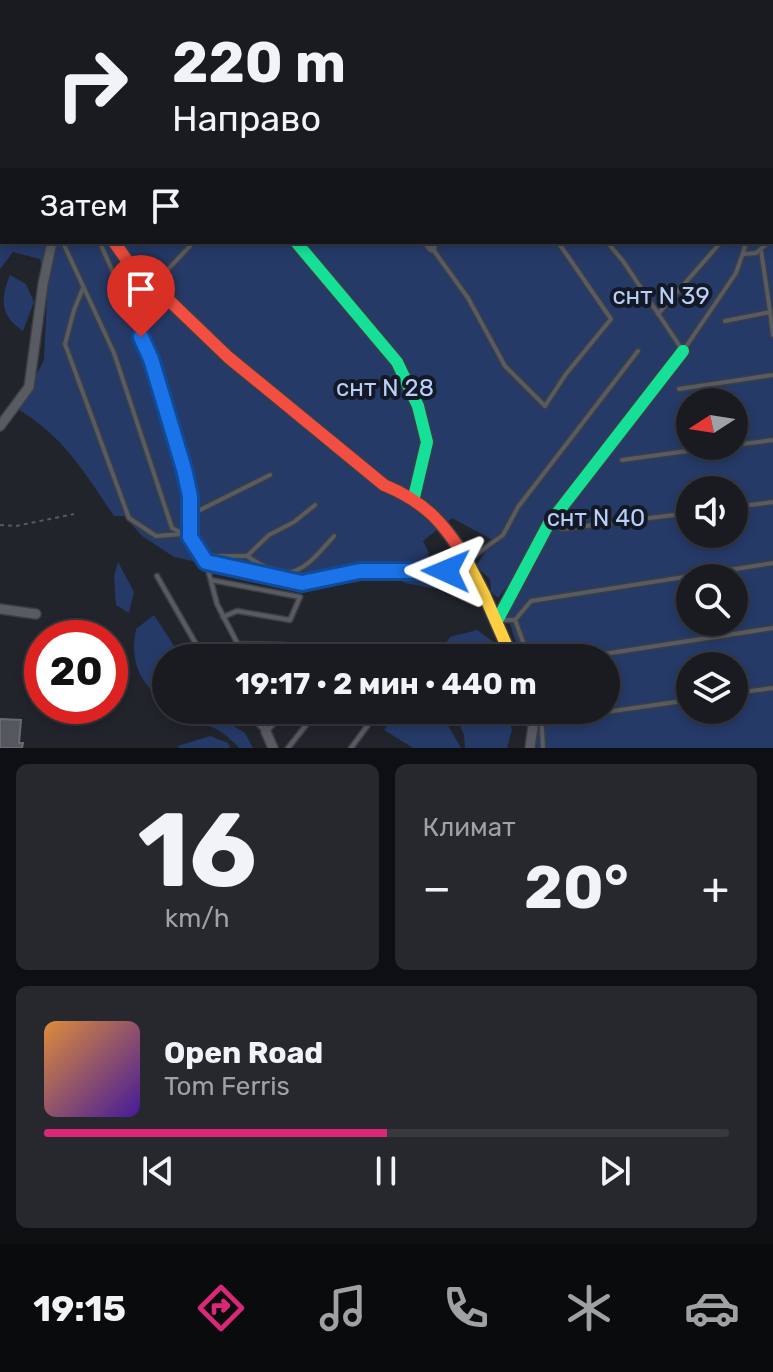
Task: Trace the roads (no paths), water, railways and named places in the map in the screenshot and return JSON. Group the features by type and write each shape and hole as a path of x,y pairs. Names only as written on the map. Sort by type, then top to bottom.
{"street":[{"path":"0,426 29,387 52,244"},
{"path":"108,244 228,357 384,485 414,497 443,524 498,619 507,644"},
{"path":"298,244 397,362 418,406 427,442 414,497"},
{"path":"498,619 548,525 683,351"},
{"path":"0,609 36,614"},
{"path":"530,748 533,724"},
{"path":"266,732 273,748"}],"lane":[{"path":"108,244 151,359 180,455 190,496 190,537"},
{"path":"432,244 468,298 505,366 545,406 566,374 611,319 559,244"},
{"path":"609,244 683,351 736,273 745,247 743,244"},
{"path":"658,314 719,244"},
{"path":"743,254 761,250 766,244"},
{"path":"153,285 190,246"},
{"path":"65,247 114,353 172,528 190,537 203,556 217,604 237,644"},
{"path":"761,250 773,335"},
{"path":"83,288 65,344 129,518 156,536 184,534"},
{"path":"725,321 770,312"},
{"path":"206,562 302,583 360,571 468,568 503,535 518,507 638,351"},
{"path":"686,388 773,375"},
{"path":"748,443 773,440"},
{"path":"622,460 676,453"},
{"path":"190,515 270,475"},
{"path":"748,505 773,502"},
{"path":"247,556 269,535 294,522 315,505"},
{"path":"562,529 676,515"},
{"path":"203,556 247,556 262,567 294,573 305,569 334,536"},
{"path":"515,620 531,601 773,563"},
{"path":"157,576 196,644"},
{"path":"211,580 300,597 290,620 237,611 223,617"},
{"path":"498,619 515,620"},
{"path":"515,620 524,644"},
{"path":"620,652 773,628"},
{"path":"748,691 773,688"},
{"path":"620,710 676,702"},
{"path":"258,724 266,732"},
{"path":"266,724 266,732"},
{"path":"266,732 273,724"},
{"path":"288,748 307,724"},
{"path":"543,724 543,748"},
{"path":"351,748 368,725"}],"park label":[{"name":"снт N 39","path":"661,296"},
{"name":"снт N 28","path":"385,388"},
{"name":"снт N 40","path":"596,518"}]}
